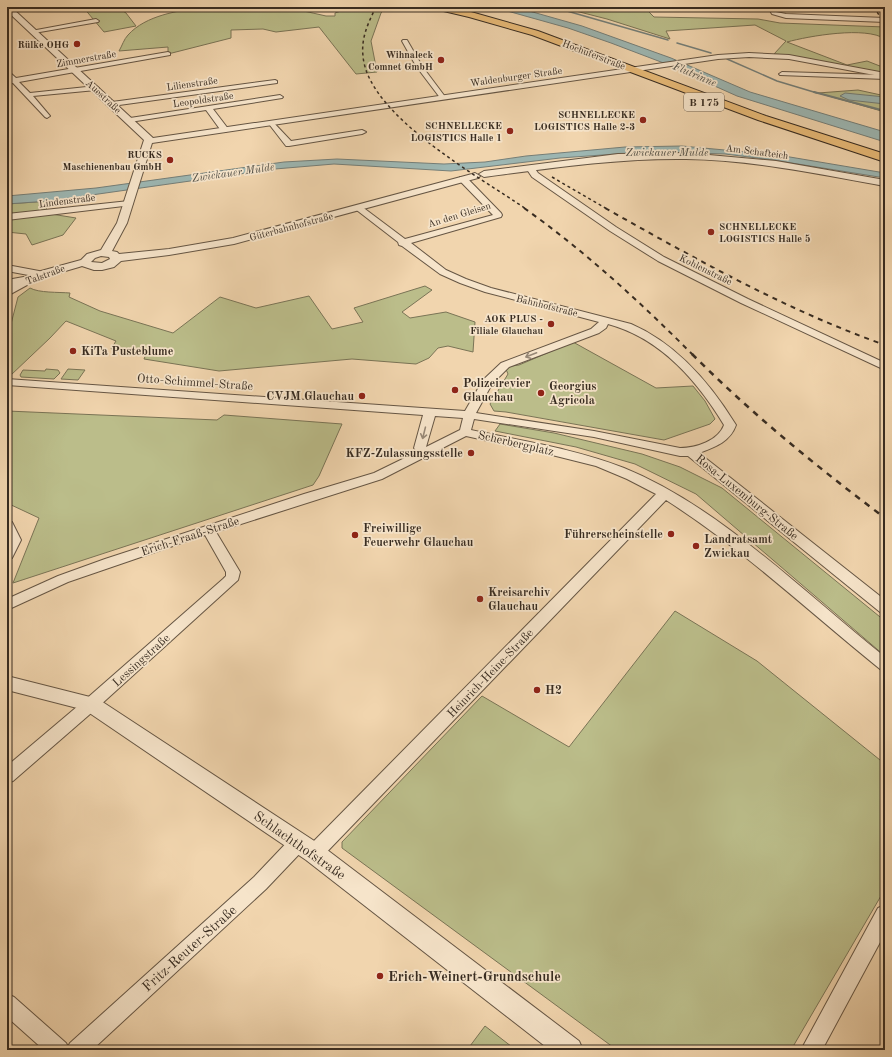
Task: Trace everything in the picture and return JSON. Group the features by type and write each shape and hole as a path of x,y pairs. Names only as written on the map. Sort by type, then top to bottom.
{"main road":[{"name":"Hochuferstraße","path":"438,7 488,19 553,39 635,69"},
{"name":"Hochuferstraße","path":"553,39 606,63 635,69"},
{"name":"B 175","path":"635,69 769,120 885,158"},
{"name":"B 175","path":"635,69 719,107 885,162"}],"street":[{"name":"Auestraße","path":"7,7 96,88 148,137 150,141"},
{"path":"771,7 774,13 786,16 885,20"},
{"path":"34,31 96,21"},
{"path":"405,41 419,66 443,98"},
{"name":"Zimmerstraße","path":"7,82 168,54"},
{"name":"Waldenburger Straße","path":"150,141 708,58 749,55 789,57 885,76"},
{"path":"599,75 604,71 606,63"},
{"path":"7,72 48,116"},
{"name":"Waldenburger Straße","path":"782,74 885,76"},
{"name":"Lilienstraße","path":"112,104 275,82"},
{"path":"28,95 96,88"},
{"name":"Leopoldstraße","path":"130,120 280,97"},
{"path":"208,108 225,130"},
{"path":"271,123 289,144 362,132"},
{"path":"85,262 93,267 103,266 114,262 116,258 113,254 105,253 116,234 129,203 135,180 150,141"},
{"name":"Am Schafteich","path":"479,175 618,157 652,156 695,157 776,164 885,183"},
{"name":"Kohlenstraße","path":"530,168 535,175 660,259 755,306 885,367"},
{"name":"Güterbahnhofstraße","path":"116,258 213,246 267,233 479,175"},
{"name":"An den Gleisen","path":"402,243 496,217 498,214 463,179"},
{"name":"Lindenstraße","path":"7,217 129,203"},
{"name":"Bahnhofstraße","path":"358,208 402,243 444,272 463,282 636,329 669,352 681,362 711,394 730,425 729,432 716,442 691,452"},
{"name":"Talstraße","path":"7,292 34,276 85,262 91,256 105,253"},
{"path":"7,268 34,276"},
{"path":"7,268 15,276 12,282"},
{"path":"12,282 34,276"},
{"path":"469,414 487,382 505,365 591,332 602,326 605,320"},
{"name":"Otto-Schimmel-Straße","path":"7,382 430,412"},
{"path":"425,452 420,448 430,412"},
{"name":"Scherbergplatz","path":"430,412 469,414 465,432"},
{"name":"Rosa-Luxemburg-Straße","path":"469,414 594,434 680,452 691,452 885,608"},
{"name":"Scherbergplatz","path":"378,476 465,432 603,464 631,475 666,493 735,540 885,665"},
{"name":"Erich-Fraaß-Straße","path":"7,605 63,579 208,530 378,476"},
{"name":"Heinrich-Heine-Straße","path":"307,848 666,493"},
{"path":"7,525 14,540 7,555"},
{"name":"Lessingstraße","path":"7,776 91,704 233,577 233,572 208,530"},
{"name":"Schlachthofstraße","path":"7,683 91,704 307,848 570,1050"},
{"name":"Fritz-Reuter-Straße","path":"77,1050 260,883 307,848"},
{"path":"811,1050 885,914"},
{"path":"7,1004 58,1050"}],"green space":[{"path":"83,7 117,7 126,13 136,26 104,32"},
{"path":"203,7 286,7 326,16 335,16 335,13 353,7 386,7 381,13 371,41 377,72 356,74 319,27 276,32 263,29 231,30 231,38 168,54 168,47 119,51 128,35 135,28 153,18 183,10"},
{"path":"560,7 644,7 654,17 758,19 780,23 885,27 885,39 876,35 865,33 837,33 787,42 847,65 867,61 885,68 885,73 774,54 786,41 755,25 666,31 670,39 607,19"},
{"path":"858,90 881,95 885,93 885,112 818,93"},
{"path":"49,201 45,213 76,218 63,235 32,245 26,234 7,232 7,204"},
{"path":"425,286 432,290 402,312 410,318 446,312 475,322 473,352 448,346 438,348 429,358 416,364 352,359 219,371 144,359 147,352 111,349 116,341 66,321 11,375 7,375 7,331 11,324 18,297 30,288 43,292 70,293 69,297 100,311 173,333 220,297 256,308 309,296 332,329 363,322 354,308"},
{"path":"573,342 656,388 693,386 705,401 715,419 710,424 664,440 494,411 490,404 508,374 505,367 519,365"},
{"path":"46,369 58,370 60,373 54,379 21,377 20,375 23,370 45,371"},
{"path":"68,369 85,370 78,380 61,379"},
{"path":"7,411 217,420 224,415 342,424 319,476 313,485 13,583 39,518 7,503"},
{"path":"500,424 554,433 642,454 680,467 722,488 885,621 885,656 696,494 635,464 576,447 495,431"},
{"path":"675,611 757,661 885,764 885,889 791,1050 617,1050 342,848 342,842 482,696 569,747"},
{"path":"485,1026 516,1050 467,1050"}],"water":[{"name":"Flutrinne","path":"493,7 515,7 582,26 671,58 750,92 885,132 885,142 737,96 661,62 611,43 568,28"},
{"path":"845,93 885,97 885,104 849,100 840,96"},
{"name":"Zwickauer Mulde","path":"682,146 778,155 885,173 885,178 725,154 665,152 560,158 451,171 334,164 275,169 49,201 7,204 7,196 96,188 284,162 337,159 444,164 485,162 526,156 625,147"}],"waterway":[{"path":"553,7 668,40"},
{"path":"677,43 711,53"},
{"path":"727,59 777,81 817,93"},
{"path":"814,92 885,111"}],"railway":[{"path":"376,7 364,37 363,56 370,78 384,101 429,143 526,209"},
{"path":"874,7 879,15"},
{"path":"552,177 607,209"},
{"path":"524,208 569,242 612,278 693,355"},
{"path":"605,208 707,265 777,300 812,316 885,345"},
{"path":"692,354 762,419 885,518"}],"place":[{"name":"Rülke OHG","path":"77,44"},
{"name":"Wihnaleck Comnet GmbH","path":"441,60"},
{"name":"SCHNELLECKE LOGISTICS Halle 2-3","path":"643,120"},
{"name":"SCHNELLECKE LOGISTICS Halle 1","path":"510,131"},
{"name":"RUCKS Maschienenbau GmbH","path":"170,160"},
{"name":"SCHNELLECKE LOGISTICS Halle 5","path":"711,232"},
{"name":"AOK PLUS - Filiale Glauchau","path":"551,324"},
{"name":"KiTa Pusteblume","path":"73,351"},
{"name":"Polizeirevier Glauchau","path":"455,390"},
{"name":"Georgius Agricola","path":"541,393"},
{"name":"CVJM Glauchau","path":"362,396"},
{"name":"KFZ-Zulassungsstelle","path":"471,453"},
{"name":"Führerscheinstelle","path":"671,534"},
{"name":"Freiwillige Feuerwehr Glauchau","path":"355,535"},
{"name":"Landratsamt Zwickau","path":"696,546"},
{"name":"Kreisarchiv Glauchau","path":"480,599"},
{"name":"H2","path":"537,690"},
{"name":"Erich-Weinert-Grundschule","path":"380,976"}]}
